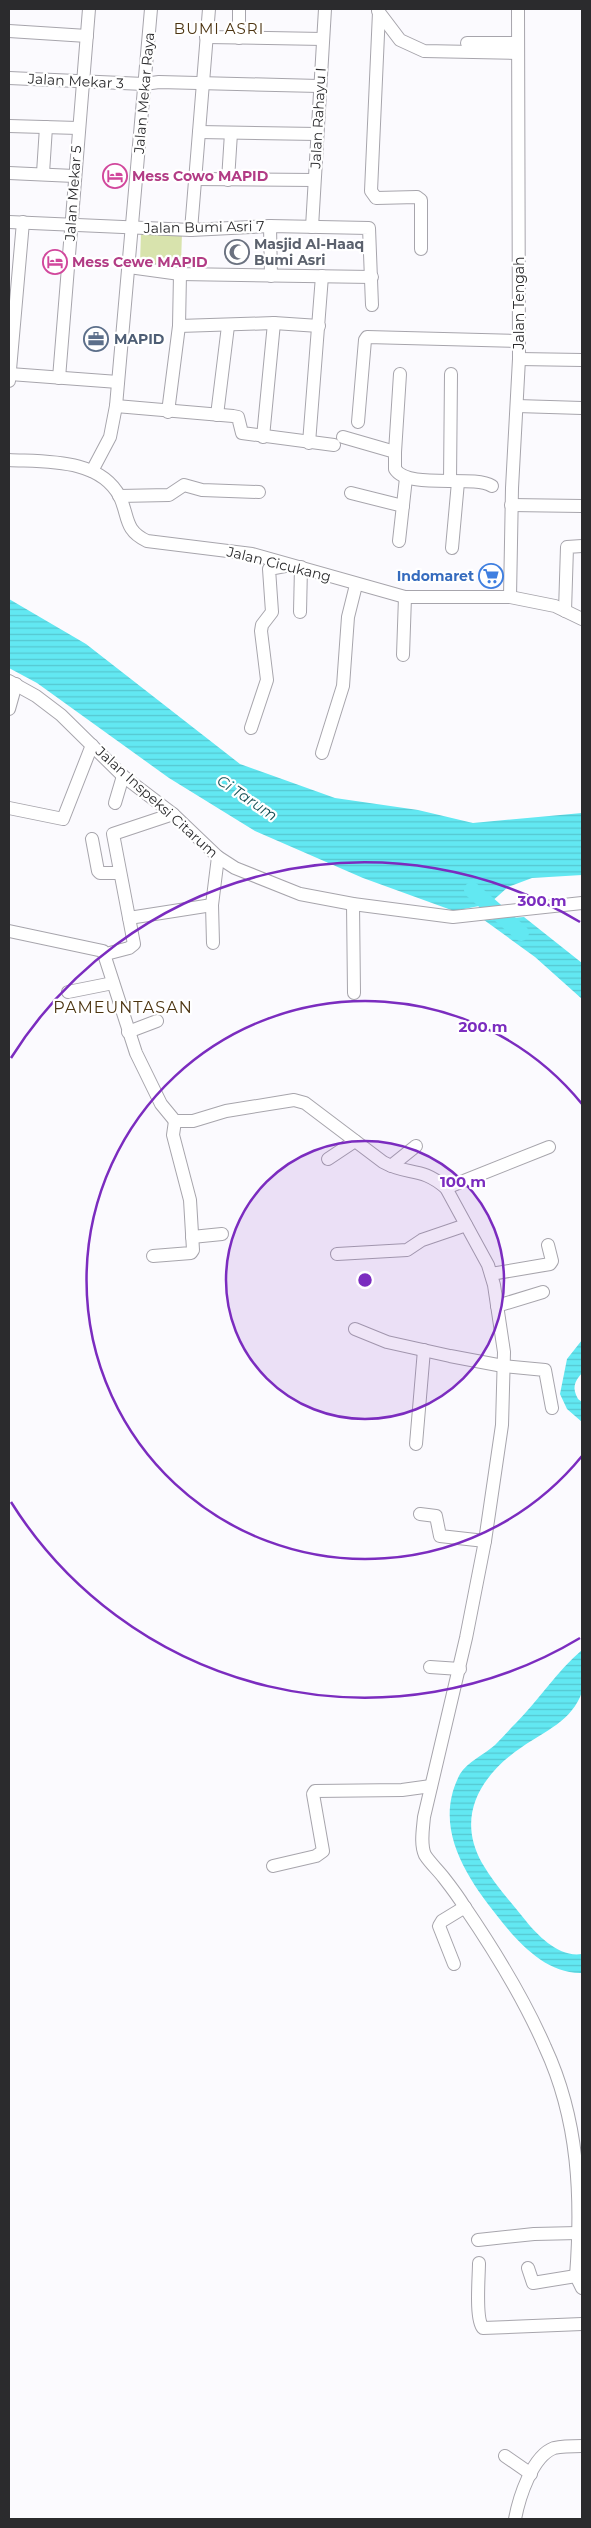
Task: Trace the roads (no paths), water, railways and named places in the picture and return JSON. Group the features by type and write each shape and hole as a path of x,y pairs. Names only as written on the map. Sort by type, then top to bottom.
{"street":[{"name":"Jalan Mekar 5","path":"59,378 89,9"},
{"name":"Jalan Mekar Raya","path":"92,471 110,437 116,406 133,228 150,9"},
{"path":"191,230 209,9"},
{"path":"239,38 240,9"},
{"name":"Jalan Rahayu I","path":"312,227 325,9"},
{"name":"Jalan Tengah","path":"510,597 511,505 519,359 518,9"},
{"path":"378,10 400,40"},
{"path":"378,10 370,191 376,198 417,197 421,200 422,249"},
{"path":"9,31 87,36"},
{"path":"206,37 323,39"},
{"path":"378,40 400,40 424,51 517,48"},
{"name":"Jalan Mekar 3","path":"9,78 144,84 159,82 203,85 319,86"},
{"path":"9,126 78,128"},
{"path":"43,173 46,127"},
{"path":"199,132 317,134"},
{"path":"228,180 231,133"},
{"path":"9,173 43,173 74,176"},
{"path":"194,179 314,180"},
{"name":"Jalan Bumi Asri 7","path":"9,222 191,230 270,226 366,228 370,231 372,277"},
{"path":"23,222 9,378 59,378 118,382"},
{"path":"270,226 271,276"},
{"path":"129,267 180,274 372,277 372,305"},
{"path":"168,412 179,326 180,274"},
{"path":"309,442 322,276"},
{"path":"179,326 228,326 274,323 319,326"},
{"path":"263,437 274,323"},
{"path":"217,415 228,326"},
{"path":"358,422 365,340 367,337 519,341"},
{"path":"519,359 582,360"},
{"path":"400,374 395,469 406,478 512,488"},
{"path":"451,374 459,482 452,548"},
{"path":"116,406 238,417 242,433 309,442 338,441 395,452"},
{"path":"517,406 582,408"},
{"name":"Jalan Cicukang","path":"9,460 72,464 92,471 119,496 130,528 137,536 146,541 252,554 301,567 356,585 405,597 510,597 542,603 582,619"},
{"path":"399,541 406,478"},
{"path":"119,496 169,495 184,485 202,490 259,492"},
{"path":"351,493 404,506"},
{"path":"511,505 582,506"},
{"path":"565,611 566,547 582,546"},
{"path":"251,728 267,680 261,631 272,609 269,569 284,567 288,564"},
{"path":"300,612 301,567"},
{"path":"322,753 343,686 348,617 356,585"},
{"path":"403,656 405,597"},
{"path":"9,709 13,682"},
{"name":"Jalan Inspeksi Citarum","path":"13,682 48,704 123,776 173,814 218,858 235,868 300,894 353,904 439,916 468,917 582,903"},
{"path":"9,808 63,819 92,745"},
{"path":"115,803 123,776"},
{"path":"9,931 48,941 90,947 106,954 129,948 134,944 113,834 173,814"},
{"path":"92,839 98,871 100,873 119,873"},
{"path":"213,943 212,905 218,858"},
{"path":"353,904 354,993"},
{"path":"129,918 212,905"},
{"path":"106,954 128,1032 136,1053 161,1104 175,1121 173,1135 190,1200 192,1252 153,1256"},
{"path":"68,992 114,983"},
{"path":"128,1032 157,1021"},
{"path":"175,1121 193,1121 226,1111 299,1100 315,1109 355,1141 391,1166 421,1172 433,1177 446,1188 491,1274 501,1329 503,1366 502,1425 485,1541 460,1669 424,1817 424,1853 465,1907 538,2032 558,2076 568,2109 574,2144 578,2183 576,2276 582,2288"},
{"path":"328,1159 355,1141"},
{"path":"391,1166 416,1146"},
{"path":"446,1188 550,1147"},
{"path":"337,1254 407,1250 422,1240 466,1225"},
{"path":"192,1237 222,1234"},
{"path":"491,1274 550,1264 552,1261 548,1245"},
{"path":"497,1306 543,1292"},
{"path":"355,1330 387,1342 424,1350 503,1366 545,1370 552,1408"},
{"path":"416,1444 424,1350"},
{"path":"420,1514 436,1516 440,1536 485,1541"},
{"path":"430,1667 460,1669"},
{"path":"273,1866 316,1856 323,1851 314,1792 402,1790 431,1786"},
{"path":"454,1964 439,1926 442,1921 465,1907"},
{"path":"478,2240 534,2234 578,2233"},
{"path":"479,2263 480,2325 483,2328 582,2324"},
{"path":"528,2268 533,2283 576,2276"},
{"path":"515,2519 531,2474 541,2457 557,2448 582,2446"},
{"path":"505,2456 531,2474"}],"water":[{"name":"Ci Tarum","path":"9,599 86,644 240,764 335,798 418,810 473,823 582,813 582,875 532,878 508,887 489,904 454,911 363,878 255,831 169,778 37,683 9,668"},
{"path":"524,917 582,963 582,999 535,957 484,920"},
{"path":"582,1340 582,1373 577,1379 575,1392 578,1399 582,1402 582,1422 567,1409 560,1394 567,1359"},
{"path":"582,1650 584,1682 582,1692 572,1711 557,1724 522,1747 495,1770 477,1797 472,1812 471,1828 474,1845 482,1863 497,1886 531,1927 550,1945 566,1953 582,1954 582,1973 558,1969 547,1964 518,1941 477,1889 467,1872 452,1834 450,1815 452,1794 463,1770 495,1745 564,1667"}],"waterway":[{"path":"472,890 521,933"}],"place":[{"name":"Mess Cowo MAPID","path":"115,176"},
{"name":"Masjid Al-Haaq Bumi Asri","path":"237,252"},
{"name":"Mess Cewe MAPID","path":"55,262"},
{"name":"MAPID","path":"96,339"},
{"name":"Indomaret","path":"491,576"}],"district":[{"name":"BUMI ASRI","path":"219,29"},
{"name":"PAMEUNTASAN","path":"123,1007"}]}
